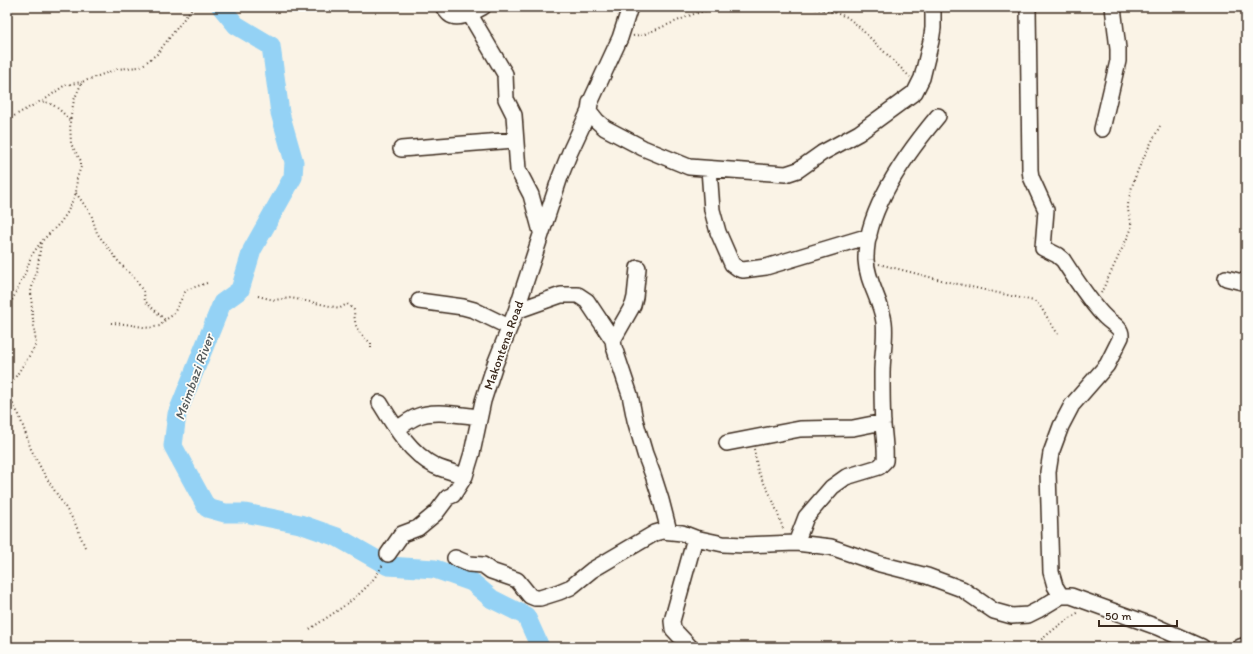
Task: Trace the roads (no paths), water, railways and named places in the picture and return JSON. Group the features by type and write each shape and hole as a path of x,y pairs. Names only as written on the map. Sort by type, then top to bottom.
{"street":[{"path":"443,7 450,15 454,17 460,17 484,7"},
{"name":"Makontena Road","path":"388,554 402,534 418,528 436,513 448,497 453,495 465,476 472,454 479,417 492,372 516,310 567,158 620,38 630,7"},
{"path":"589,111 605,128 643,148 689,167 786,174 798,170 822,153 859,133 915,92 922,78 933,28 933,7"},
{"path":"1028,7 1030,170 1031,177 1046,210 1043,248 1057,255 1063,260 1095,305 1106,318 1122,332 1122,337 1107,365 1072,405 1051,453 1048,472 1051,572 1055,586 1061,596"},
{"path":"1102,129 1118,61 1113,7"},
{"path":"469,13 505,74 506,99 514,115 518,170 531,195 541,232"},
{"path":"792,543 806,517 832,487 846,477 879,467 885,461 882,372 884,322 868,276 866,260 869,236 875,214 886,190 920,138 938,116"},
{"path":"400,150 515,140"},
{"path":"709,169 712,210 718,232 732,264 739,269 743,270 766,267 869,236"},
{"path":"613,340 633,305 638,268"},
{"path":"1226,278 1246,283"},
{"path":"516,310 561,295 578,295 587,301 613,340 630,395 644,454 655,481 669,531"},
{"path":"419,301 474,310 509,327"},
{"path":"380,403 408,445 434,465 465,476"},
{"path":"397,429 416,417 427,414 479,417"},
{"path":"727,443 800,429 853,428 883,422"},
{"path":"455,558 469,564 483,565 491,571 517,580 530,596 540,598 571,587 597,567 655,532 669,531 682,533 695,538 722,544 744,545 792,543 830,547 880,564 927,576 962,589 994,611 1012,616 1028,615 1061,596 1071,596 1157,627 1202,647"},
{"path":"690,647 674,629 672,621 695,538"},
{"path":"1240,647 1246,645"}],"waterway":[{"name":"Msimbazi River","path":"221,7 236,25 271,46 280,113 294,162 293,177 252,250 240,290 222,303 177,414 173,446 207,508 225,513 245,513 300,524 337,537 388,566 435,569 472,582 492,599 526,616 540,647"}]}
